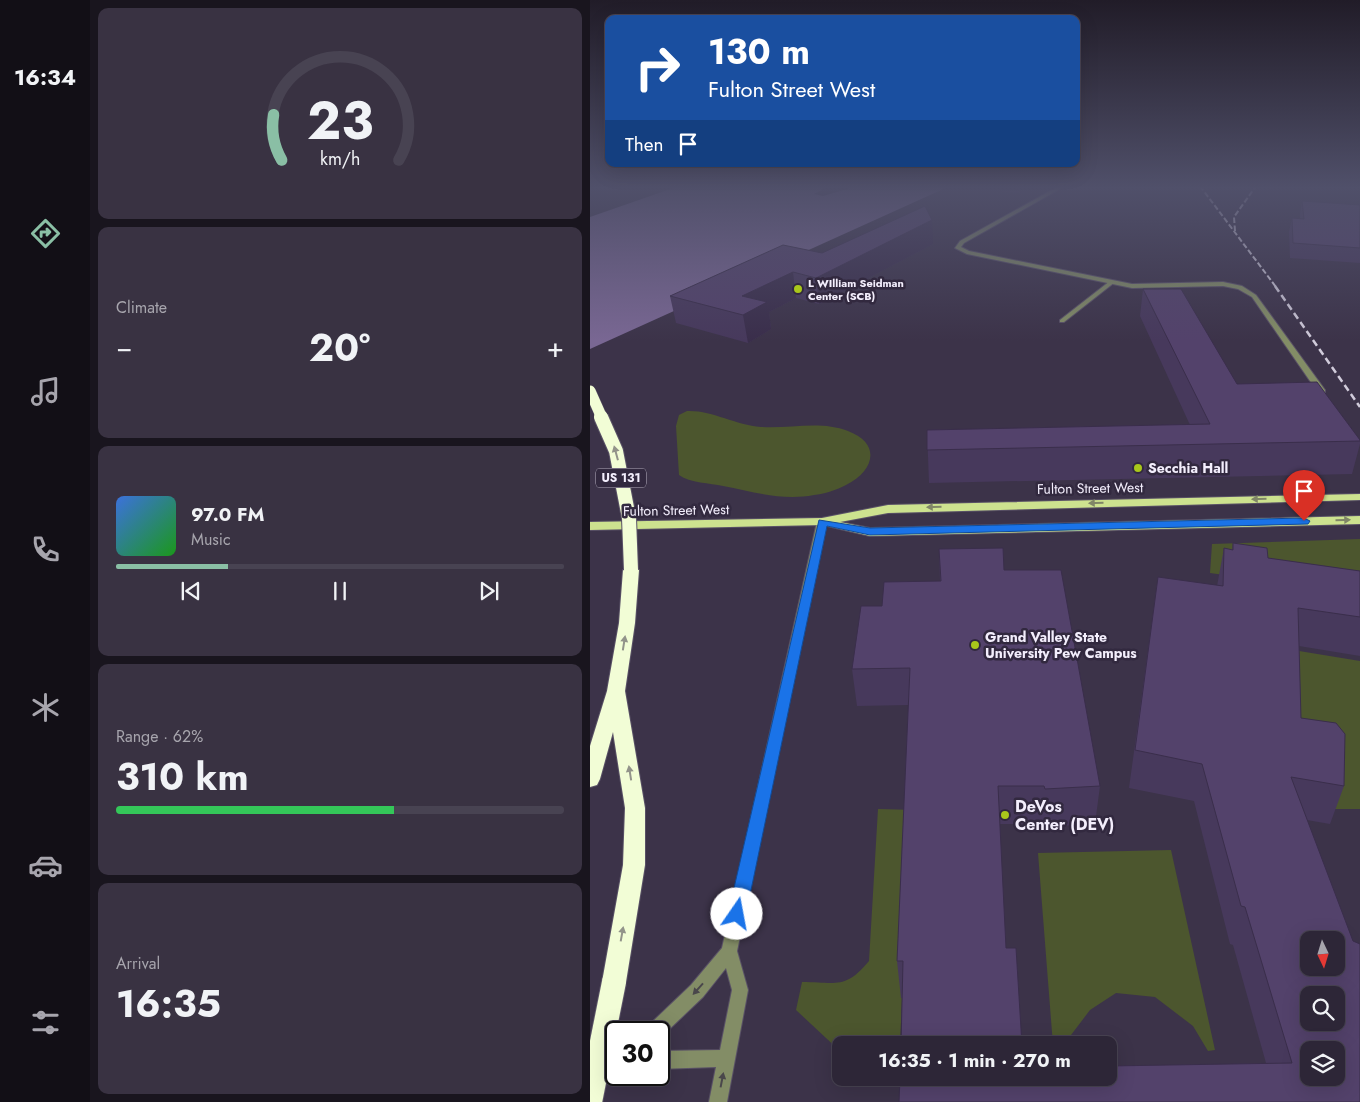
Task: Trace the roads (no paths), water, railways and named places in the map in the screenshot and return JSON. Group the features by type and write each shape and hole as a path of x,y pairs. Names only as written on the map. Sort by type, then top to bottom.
{"highway":[{"name":"US 131","path":"590,391 616,451 629,518 631,570 628,623 616,691 590,779"},
{"path":"590,1102 614,982 634,865 635,808 616,691"}],"main road":[{"name":"Fulton Street West","path":"590,526 822,522 888,508 1360,497"},
{"name":"Fulton Street West","path":"822,522 870,532 1360,520"}],"street":[{"path":"970,237 962,242 958,248 968,252 1112,282 1147,287 1233,285 1244,288 1254,296 1330,402"},
{"path":"1062,321 1112,282"},
{"path":"666,1021 697,991 729,951 822,522"},
{"path":"718,1102 740,990 729,951"},
{"path":"593,1062 605,1057"},
{"path":"670,1060 726,1058"}],"railway":[{"path":"1239,237 1276,287"},
{"path":"1275,286 1360,407"}],"place":[{"name":"L WIlliam Seidman Center (SCB)","path":"798,289"},
{"name":"Secchia Hall","path":"1138,468"},
{"name":"Grand Valley State University Pew Campus","path":"975,645"},
{"name":"DeVos Center (DEV)","path":"1005,815"}]}
